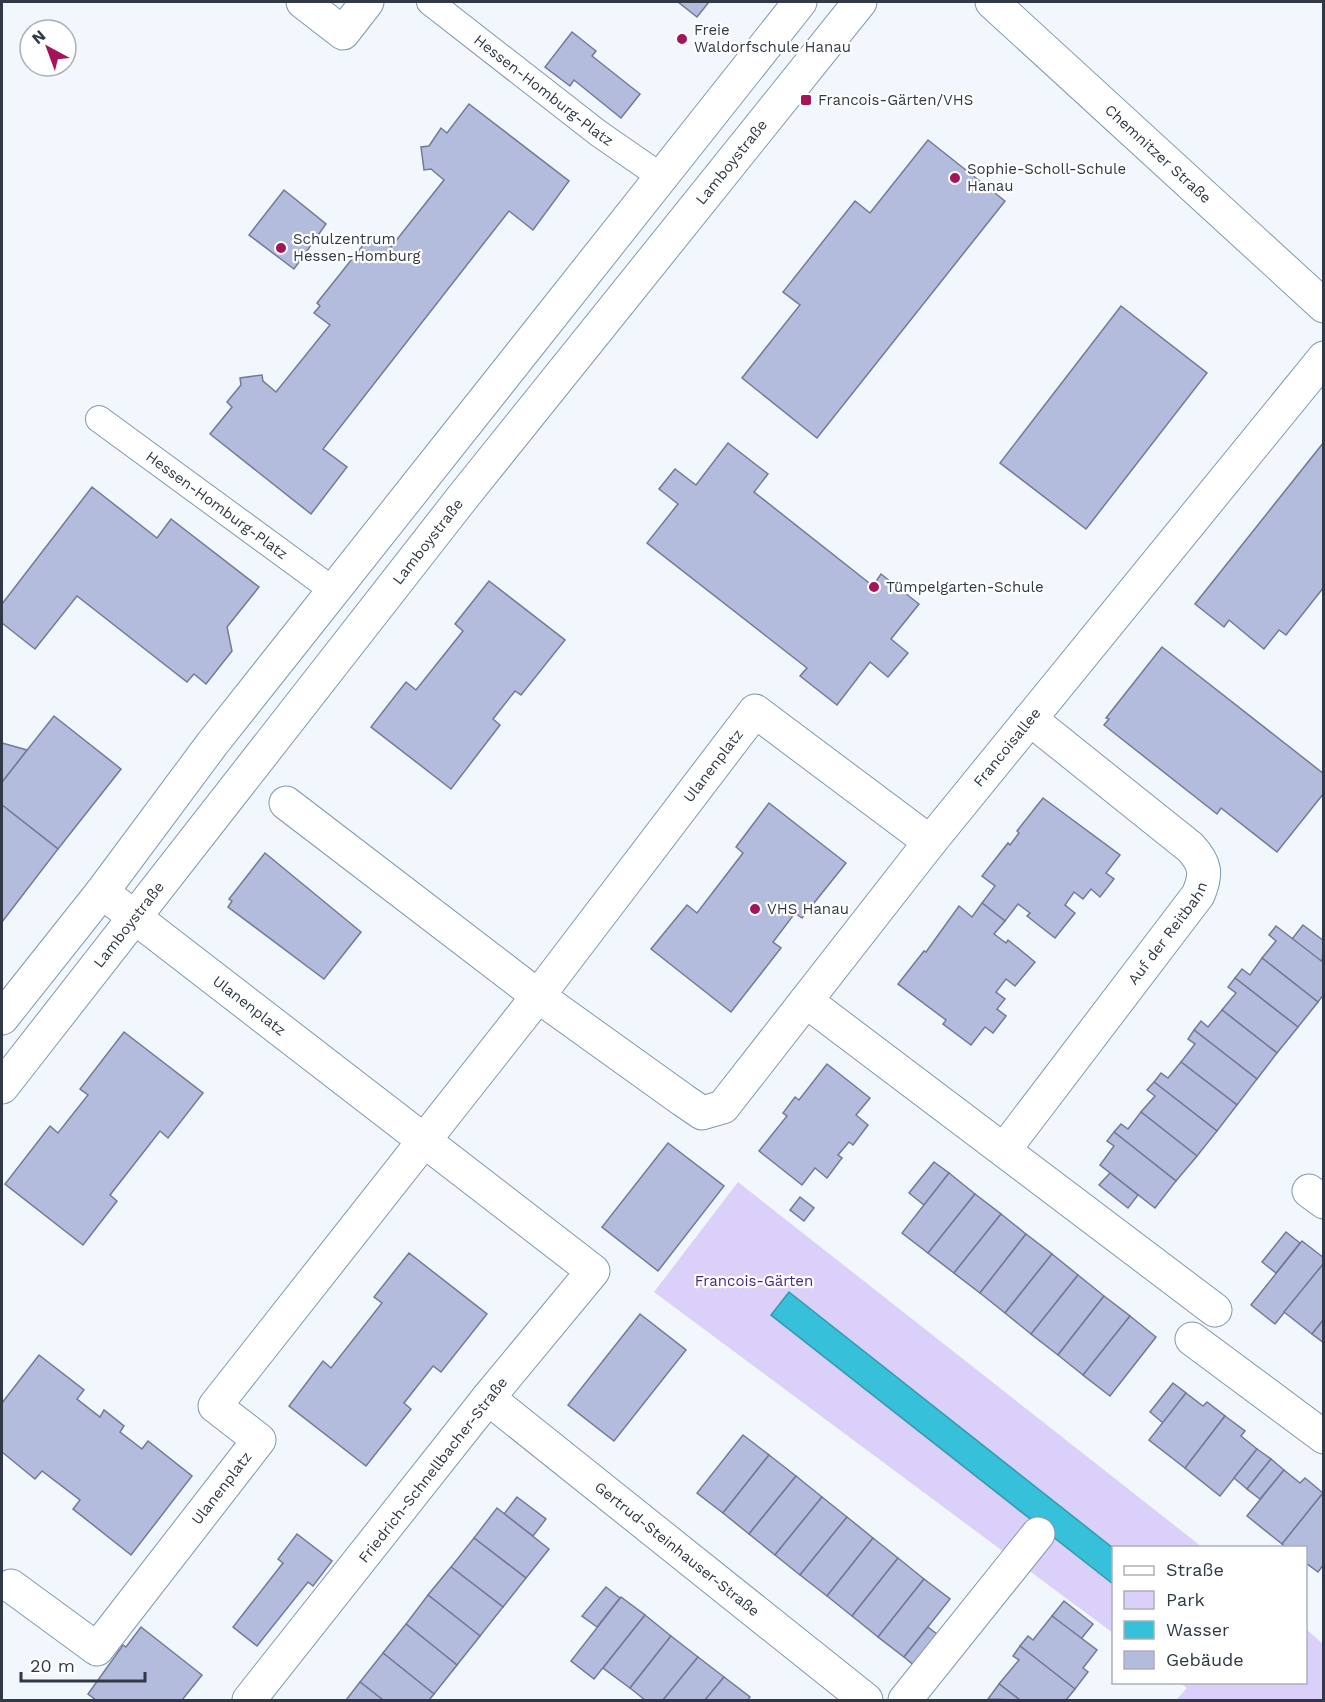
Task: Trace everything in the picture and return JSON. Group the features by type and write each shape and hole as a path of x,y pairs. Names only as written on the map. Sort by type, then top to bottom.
{"street":[{"path":"303,2 343,33 367,2"},
{"path":"2,1018 102,892 212,744 800,2"},
{"name":"Lamboystraße","path":"2,1087 470,489 860,2"},
{"name":"Chemnitzer Straße","path":"992,2 1323,306"},
{"name":"Francoisallee","path":"538,996 702,1113 723,1107 930,842 1323,358"},
{"name":"Ulanenplatz","path":"11,1586 97,1649 259,1440 215,1406 538,996 754,711 930,842"},
{"name":"Auf der Reitbahn","path":"1004,1150 1198,895 1205,879 1205,868 1190,847 1030,719"},
{"path":"286,803 538,996"},
{"name":"Ulanenplatz","path":"102,892 562,1246"},
{"path":"806,1001 1215,1310"},
{"name":"Friedrich-Schnellbacher-Straße","path":"249,1701 488,1398 593,1271 562,1246"},
{"path":"1192,1339 1323,1437"},
{"name":"Gertrud-Steinhauser-Straße","path":"488,1398 866,1701"},
{"path":"905,1701 1038,1534"}],"lane":[{"name":"Hessen-Homburg-Platz","path":"430,2 598,133 660,176"},
{"name":"Hessen-Homburg-Platz","path":"99,418 334,591"}],"green space":[{"name":"Francois-Gärten","path":"738,1182 1201,1546 1112,1546 1112,1632 654,1292"},
{"path":"1307,1630 1323,1644 1323,1700 1176,1700 1187,1688 1181,1684 1307,1684"}],"water":[{"path":"789,1292 1112,1547 1112,1583 771,1315"}],"building":[{"path":"678,2 709,2 697,17"},
{"path":"572,32 596,51 592,56 640,94 621,118 574,80 570,86 545,67"},
{"path":"469,104 569,181 533,230 509,211 323,449 347,467 311,514 210,434 232,407 227,402 241,385 240,378 262,375 263,381 276,392 330,325 314,313 320,306 317,303 368,239 370,242 376,235 391,247 444,180 431,169 424,170 421,147 429,146 441,128 447,133"},
{"path":"928,140 1005,201 817,438 742,378 800,305 783,292 855,201 870,213"},
{"path":"284,190 326,224 294,269 249,235"},
{"path":"1121,306 1207,373 1086,529 1000,463"},
{"path":"1324,442 1324,587 1286,635 1279,630 1264,649 1229,620 1224,627 1195,604"},
{"path":"728,443 768,474 754,492 873,586 881,574 919,604 891,639 908,653 888,677 870,662 837,705 800,676 807,668 647,543 678,504 659,489 675,469 696,485"},
{"path":"92,487 157,538 171,519 259,587 227,627 232,651 206,684 194,674 187,682 77,596 35,649 2,623 2,604"},
{"path":"489,581 565,640 521,695 515,691 493,719 500,725 451,789 371,727 406,682 416,690 463,631 455,624"},
{"path":"1162,647 1324,774 1324,793 1277,852 1221,808 1217,814 1104,725 1109,719 1106,718"},
{"path":"54,716 121,769 58,849 2,805 2,782"},
{"path":"2,743 27,750 2,782"},
{"path":"1043,798 1120,855 1106,873 1114,879 1100,897 1091,889 1083,899 1074,892 1065,905 1075,913 1055,938 1027,916 1030,913 1018,904 1005,921 982,903 995,886 982,876 1008,843 1010,845 1019,833 1017,831"},
{"name":"VHS Hanau","path":"769,803 846,863 802,918 795,913 773,942 781,948 731,1012 651,949 687,905 697,913 743,853 736,847"},
{"path":"2,805 58,849 2,922"},
{"path":"265,853 361,932 324,979 228,907 232,901 229,899"},
{"path":"982,903 1005,921 994,934 1006,943 1008,940 1035,962 1015,986 1006,979 996,992 1005,999 997,1009 1006,1016 993,1033 985,1027 971,1045 943,1024 946,1020 898,984 924,951 926,952 959,906 972,917"},
{"path":"1303,925 1324,941 1322,962 1292,939"},
{"path":"1276,926 1324,963 1324,994 1318,1002 1262,958 1276,941 1269,935"},
{"path":"1262,958 1318,1002 1298,1027 1235,978 1242,969 1250,975"},
{"path":"1235,978 1298,1027 1277,1053 1222,1010 1236,993 1228,987"},
{"path":"1222,1010 1277,1053 1257,1079 1194,1030 1201,1021 1208,1027"},
{"path":"1194,1030 1257,1079 1237,1105 1181,1062 1195,1044 1188,1039"},
{"path":"124,1032 203,1093 168,1138 160,1131 110,1195 117,1201 83,1245 5,1184 50,1126 58,1133 88,1095 80,1089"},
{"path":"1181,1062 1237,1105 1217,1131 1154,1082 1161,1073 1168,1078"},
{"path":"827,1064 870,1098 856,1115 868,1125 853,1145 849,1142 838,1155 842,1158 827,1178 815,1168 802,1185 759,1151 787,1116 783,1113 795,1097 799,1100"},
{"path":"1154,1082 1217,1131 1197,1156 1141,1112 1155,1096 1147,1090"},
{"path":"1141,1112 1197,1156 1176,1181 1114,1132 1121,1124 1128,1129"},
{"path":"1114,1132 1176,1181 1155,1208 1100,1165 1114,1146 1107,1141"},
{"path":"668,1143 724,1186 658,1271 602,1227"},
{"path":"934,1162 949,1173 924,1205 909,1193"},
{"path":"949,1173 975,1194 928,1253 902,1233"},
{"path":"1110,1173 1138,1195 1128,1208 1099,1185"},
{"path":"975,1194 1001,1214 954,1273 928,1253"},
{"path":"800,1197 814,1208 804,1221 790,1210"},
{"path":"1001,1214 1026,1234 980,1293 954,1273"},
{"path":"1286,1232 1300,1243 1276,1273 1262,1262"},
{"path":"1026,1234 1052,1254 1005,1313 980,1293"},
{"path":"1302,1241 1324,1258 1324,1263 1275,1324 1251,1305"},
{"path":"409,1253 487,1314 441,1372 433,1366 404,1403 411,1409 366,1466 289,1406 323,1361 331,1368 382,1303 374,1297"},
{"path":"1052,1254 1078,1275 1031,1334 1005,1313"},
{"path":"1324,1263 1324,1319 1312,1334 1284,1312"},
{"path":"1078,1275 1104,1296 1058,1355 1031,1334"},
{"path":"1104,1296 1130,1316 1083,1375 1058,1355"},
{"path":"640,1314 686,1350 614,1441 568,1405"},
{"path":"1130,1316 1156,1337 1110,1396 1083,1375"},
{"path":"1324,1319 1324,1343 1312,1334"},
{"path":"39,1355 84,1390 77,1399 100,1417 104,1410 124,1426 120,1432 142,1449 148,1441 192,1476 131,1555 73,1509 80,1500 42,1471 35,1479 2,1452 2,1403"},
{"path":"1173,1383 1186,1393 1163,1423 1150,1412"},
{"path":"1186,1393 1203,1406 1207,1402 1225,1416 1185,1468 1149,1440"},
{"path":"1225,1416 1245,1431 1241,1436 1257,1449 1220,1496 1185,1468"},
{"path":"743,1435 769,1455 723,1513 697,1493"},
{"path":"1257,1449 1271,1459 1247,1489 1234,1478"},
{"path":"769,1455 796,1476 749,1534 723,1513"},
{"path":"1271,1459 1284,1470 1260,1499 1247,1489"},
{"path":"1284,1470 1300,1483 1305,1478 1323,1493 1282,1544 1247,1516"},
{"path":"796,1476 822,1497 775,1555 749,1534"},
{"path":"1323,1493 1324,1564 1318,1572 1307,1564 1307,1546 1284,1546 1282,1544"},
{"path":"517,1497 546,1519 533,1536 504,1514"},
{"path":"822,1497 847,1517 800,1575 775,1555"},
{"path":"497,1508 549,1549 526,1578 474,1538"},
{"path":"847,1517 873,1538 827,1596 800,1575"},
{"path":"297,1534 332,1561 313,1586 308,1582 257,1646 233,1627 283,1563 278,1559"},
{"path":"474,1538 526,1578 503,1607 451,1567"},
{"path":"873,1538 898,1558 852,1616 827,1596"},
{"path":"898,1558 924,1579 878,1637 852,1616"},
{"path":"451,1567 503,1607 480,1636 428,1595"},
{"path":"924,1579 950,1599 904,1657 878,1637"},
{"path":"606,1587 620,1598 597,1627 582,1616"},
{"path":"428,1595 480,1636 457,1665 406,1624"},
{"path":"621,1597 645,1615 594,1679 571,1661"},
{"path":"1064,1601 1093,1624 1081,1639 1052,1616"},
{"path":"645,1615 671,1636 630,1688 603,1668"},
{"path":"1052,1616 1097,1650 1083,1668 1088,1672 1075,1689 1020,1646 1028,1636 1033,1640"},
{"path":"406,1624 457,1665 434,1694 383,1653"},
{"path":"141,1627 202,1675 182,1700 96,1700 88,1694 123,1645 126,1647"},
{"path":"928,1627 942,1638 917,1668 904,1657"},
{"path":"671,1636 698,1657 663,1700 645,1700 630,1688"},
{"path":"1020,1646 1075,1689 1066,1700 1020,1700 999,1684 1019,1660 1013,1656"},
{"path":"383,1653 434,1694 429,1700 383,1700 360,1682"},
{"path":"698,1657 724,1677 705,1700 663,1700"},
{"path":"724,1677 750,1697 748,1700 705,1700"},
{"path":"360,1682 383,1700 346,1700"},
{"path":"999,1684 1020,1700 988,1699"}],"place":[{"name":"Freie Waldorfschule Hanau","path":"682,39"},
{"name":"Francois-Gärten/VHS","path":"806,100"},
{"name":"Sophie-Scholl-Schule Hanau","path":"955,178"},
{"name":"Schulzentrum Hessen-Homburg","path":"281,248"},
{"name":"Tümpelgarten-Schule","path":"874,587"},
{"name":"VHS Hanau","path":"755,909"}]}
